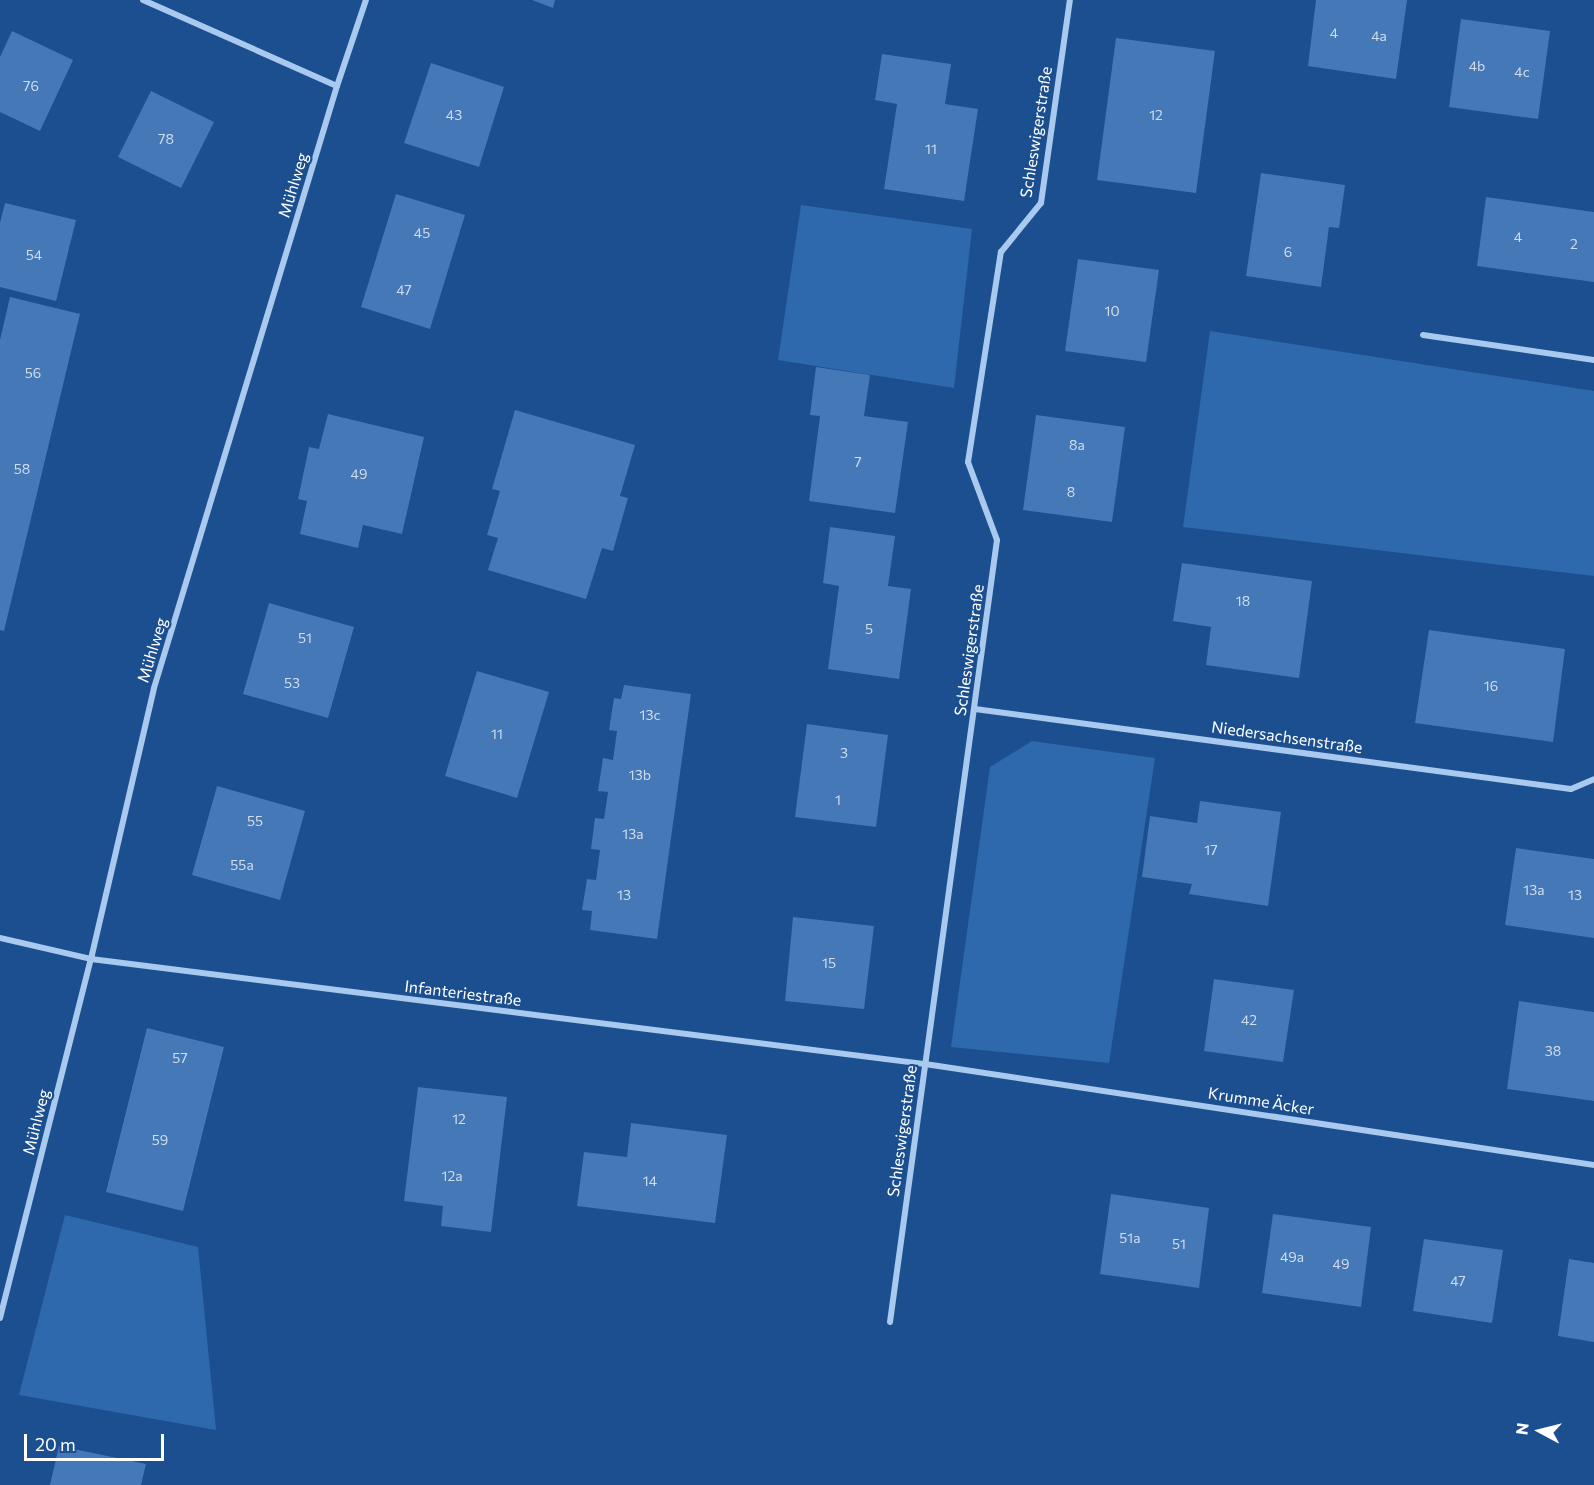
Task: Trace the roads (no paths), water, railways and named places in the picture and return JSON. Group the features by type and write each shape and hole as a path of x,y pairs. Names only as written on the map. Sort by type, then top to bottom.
{"street":[{"path":"143,0 337,86"},
{"name":"Mühlweg","path":"0,1318 92,959 154,688 337,86 366,0"},
{"name":"Schleswigerstraße","path":"890,1322 997,540 968,462 1001,252 1041,203 1070,0"},
{"path":"1423,335 1594,360"},
{"name":"Niedersachsenstraße","path":"975,709 1571,789 1594,779"},
{"name":"Infanteriestraße","path":"0,939 92,959 925,1064"},
{"name":"Krumme Äcker","path":"925,1064 1594,1165"}]}
